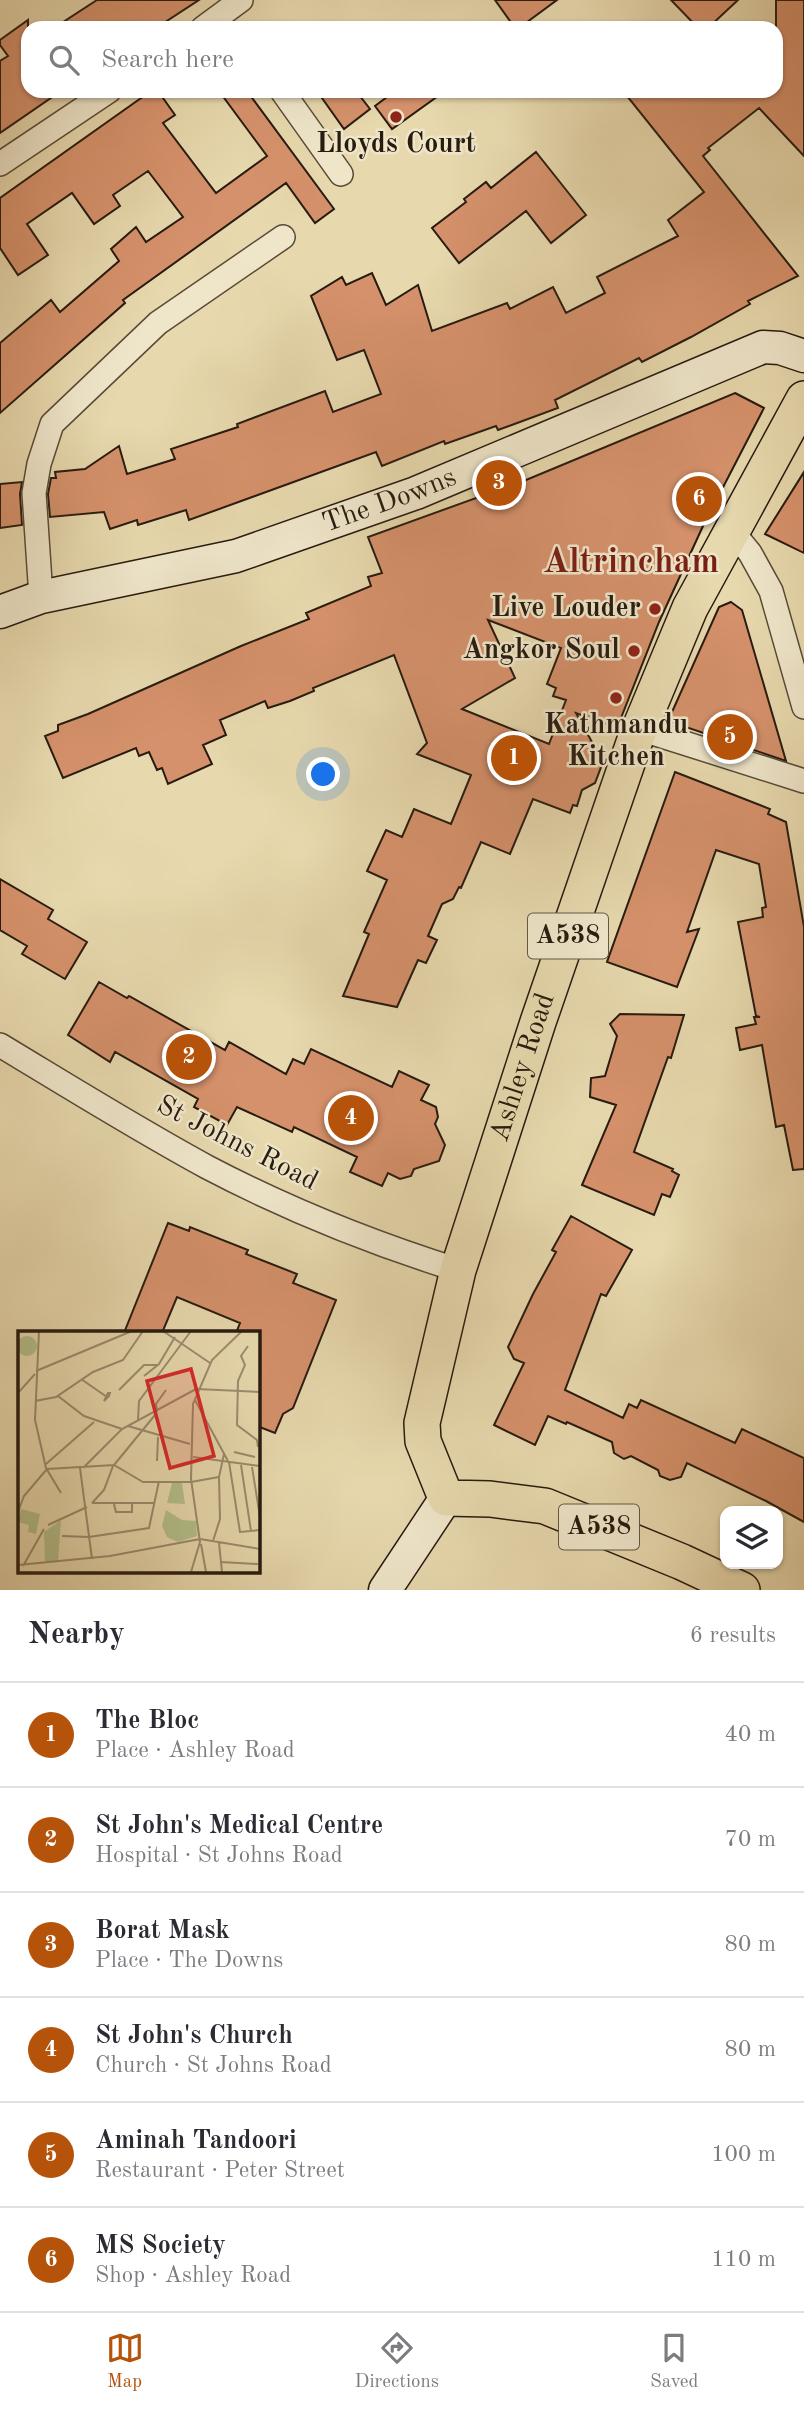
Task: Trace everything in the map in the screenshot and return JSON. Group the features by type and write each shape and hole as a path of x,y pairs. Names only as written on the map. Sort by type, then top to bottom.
{"main road":[{"name":"Ashley Road","path":"446,1498 423,1441 422,1423 458,1270 538,1022 640,729 690,608 804,399"},
{"name":"A538","path":"446,1498 490,1499 545,1506 682,1562 742,1590"}],"street":[{"path":"0,164 99,98"},
{"path":"287,98 341,174"},
{"path":"41,597 34,493 39,464 52,424 158,323 282,237"},
{"name":"The Downs","path":"0,612 41,597 236,556 416,494 762,347 780,348 804,356"},
{"path":"732,531 750,553 771,591 804,707"},
{"path":"640,729 804,781"},
{"name":"St Johns Road","path":"0,1045 207,1167 330,1225 388,1248 458,1270"},
{"path":"384,1590 446,1498"}],"building":[{"path":"97,0 199,0 167,21 65,21"},
{"path":"495,0 557,0 528,21 510,21"},
{"path":"671,0 738,0 716,21 691,21"},
{"path":"776,0 804,0 804,156 759,108 708,148 710,150 703,156 798,276 748,301 750,304 691,337 642,362 639,358 555,400 558,408 498,430 496,426 445,444 444,441 382,466 376,452 189,520 186,510 138,525 137,520 110,529 104,512 50,517 48,494 51,478 56,478 55,472 85,469 119,446 127,474 175,459 171,449 238,427 237,424 325,391 333,412 381,394 364,350 337,360 311,296 342,277 346,285 372,273 386,305 418,285 432,331 507,303 510,309 553,287 566,313 605,293 597,277 678,236 668,220 704,192 629,98 783,98 783,21 776,21"},
{"path":"21,25 21,98 51,98 0,133 0,61 8,56 0,45 0,40"},
{"path":"141,98 163,98 175,115 163,123 216,193 267,156 224,98 252,98 334,209 315,223 286,183 123,300 125,303 0,413 0,343 51,300 60,312 119,261 111,249 136,227 146,242 183,217 148,171 113,195 120,206 94,224 72,193 27,224 48,255 18,275 0,248 0,198"},
{"name":"Lloyds Court","path":"322,98 361,98 370,109 344,129"},
{"name":"Lloyds Court","path":"386,98 435,98 392,129 375,106"},
{"path":"536,152 586,215 551,243 526,211 459,263 432,228 466,202 464,199 486,182 491,188"},
{"path":"735,393 764,408 703,526 659,622 617,728 576,713 603,762 595,783 582,790 577,806 573,805 570,813 533,799 510,854 481,842 461,888 459,887 453,899 442,904 428,936 437,940 426,963 418,960 397,1007 343,996 369,934 364,932 387,880 367,871 386,830 402,837 414,809 451,824 471,775 417,754 427,743 394,655 313,688 314,691 290,701 268,708 265,701 220,720 226,735 203,745 212,764 168,784 162,768 157,770 149,752 139,756 136,748 63,778 45,736 58,731 58,725 309,619 306,613 371,586 368,577 382,573 368,537 526,480","holes":["488,620 561,648 547,684 556,688 553,696 566,700 549,744 462,709 515,678"]},
{"path":"804,472 804,553 765,534"},
{"path":"22,482 22,525 0,528 0,484"},
{"path":"731,602 742,610 786,761 668,721 719,607"},
{"path":"675,772 770,809 768,814 786,822 804,927 804,1169 793,1170 784,1125 776,1127 762,1045 740,1050 736,1028 756,1024 754,1017 760,1017 756,1016 738,922 763,917 762,908 766,907 759,864 716,850 687,932 699,929 677,987 607,962"},
{"path":"0,879 53,910 48,919 87,942 65,979 22,954 27,946 0,930"},
{"path":"99,982 225,1050 229,1042 286,1074 293,1059 304,1064 311,1049 392,1087 399,1071 429,1085 421,1100 436,1107 438,1117 435,1124 445,1145 439,1161 414,1169 411,1176 400,1179 388,1173 382,1186 350,1172 357,1157 294,1127 292,1132 237,1107 227,1125 194,1107 198,1099 115,1052 110,1062 68,1035"},
{"path":"620,1014 684,1015 671,1058 668,1057 634,1152 673,1169 672,1171 679,1175 670,1197 662,1194 654,1215 582,1185 616,1105 590,1097 591,1078 605,1076 617,1036 610,1024"},
{"path":"571,1216 632,1250 606,1296 601,1294 565,1390 623,1418 629,1404 637,1408 641,1400 735,1443 742,1429 804,1458 804,1522 783,1510 783,1506 775,1506 687,1463 681,1477 670,1480 660,1476 658,1470 631,1456 624,1459 614,1453 612,1442 548,1416 535,1445 494,1425 524,1363 514,1359 508,1347 556,1252 552,1250"},
{"path":"168,1223 189,1231 190,1227 248,1250 246,1254 297,1274 293,1283 336,1300 293,1408 283,1414 275,1433 259,1427 259,1331 237,1331 240,1323 177,1297 163,1331 125,1331"}],"place":[{"name":"Lloyds Court","path":"396,117"},
{"name":"Borat Mask","path":"499,483"},
{"name":"MS Society","path":"699,499"},
{"name":"Live Louder","path":"655,609"},
{"name":"Angkor Soul","path":"634,651"},
{"name":"Kathmandu Kitchen","path":"616,698"},
{"name":"Aminah Tandoori","path":"730,737"},
{"name":"The Bloc","path":"514,758"},
{"name":"St John's Medical Centre","path":"189,1057"},
{"name":"St John's Church","path":"351,1118"}],"district":[{"name":"Altrincham","path":"631,562"}]}
